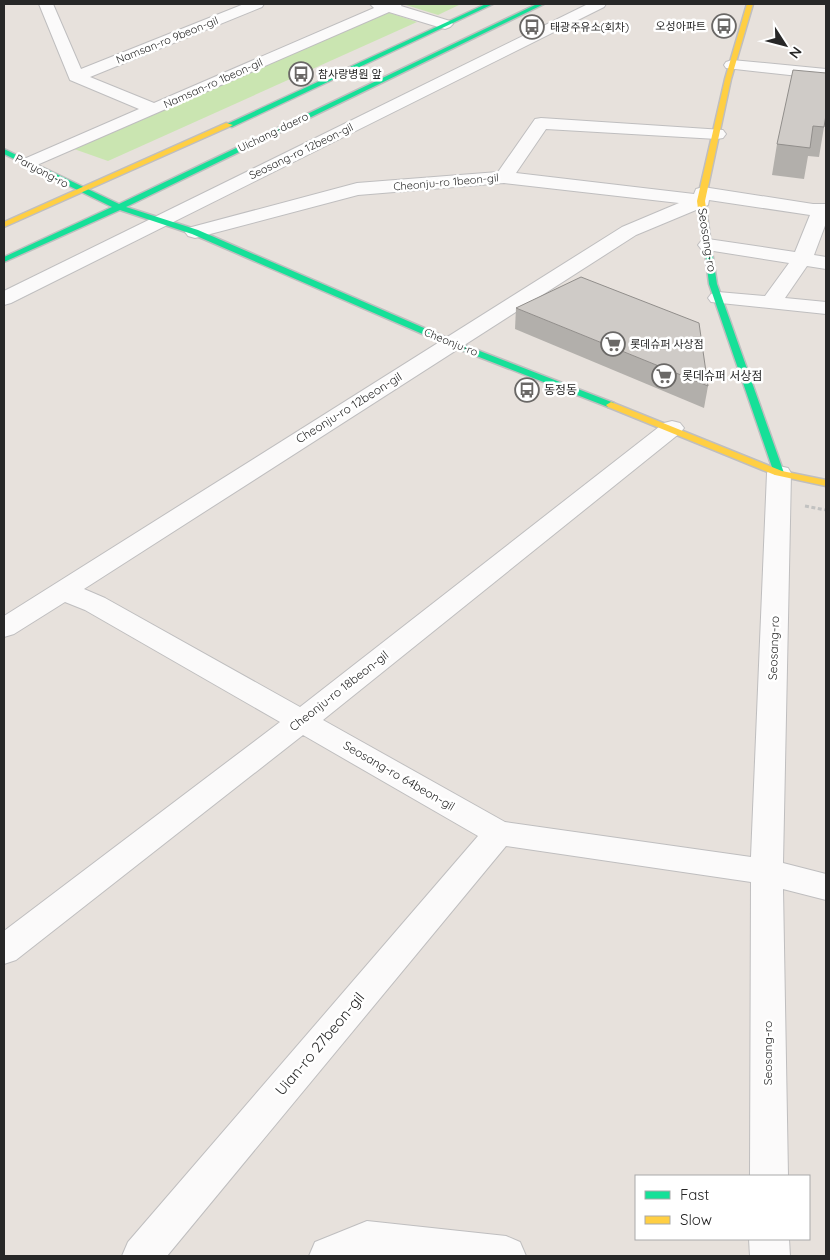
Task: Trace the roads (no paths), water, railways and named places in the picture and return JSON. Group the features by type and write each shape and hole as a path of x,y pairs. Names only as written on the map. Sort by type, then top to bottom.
{"main road":[{"name":"Uichang-daero","path":"4,225 295,96 490,4"},
{"name":"Uichang-daero","path":"4,260 119,207 541,4"},
{"name":"Seosang-ro","path":"750,4 732,65 702,197 713,284 779,473"},
{"name":"Paryong-ro","path":"4,151 80,191"},
{"name":"Cheonju-ro","path":"80,191 119,207 195,232 452,343 672,428 779,473 826,483"}],"street":[{"path":"46,4 76,77 154,109"},
{"name":"Namsan-ro 9beon-gil","path":"76,77 257,4"},
{"name":"Seosang-ro 12beon-gil","path":"4,299 599,4"},
{"path":"386,5 445,24"},
{"name":"Namsan-ro 1beon-gil","path":"30,163 386,5"},
{"path":"732,65 826,74"},
{"path":"504,177 541,123 716,134"},
{"name":"Cheonju-ro 1beon-gil","path":"195,232 357,190 504,177 824,210"},
{"name":"Cheonju-ro 12beon-gil","path":"4,628 629,231 702,197"},
{"path":"771,303 802,259 824,210"},
{"path":"708,245 826,262"},
{"path":"718,298 826,308"},
{"name":"Cheonju-ro 18beon-gil","path":"4,950 302,721 672,428"},
{"name":"Seosang-ro","path":"769,1175 767,872 779,473"},
{"name":"Seosang-ro 64beon-gil","path":"62,590 95,604 498,832 767,872 826,887"},
{"name":"Uian-ro 27beon-gil","path":"142,1256 498,832"},
{"path":"329,1256 367,1240 506,1256"},
{"path":"770,1240 770,1256"}],"place":[{"name":"오성아파트","path":"724,26"},
{"name":"태광주유소(회차)","path":"532,27"},
{"name":"참사랑병원 앞","path":"301,74"},
{"name":"롯데슈퍼 사상점","path":"613,344"},
{"name":"롯데슈퍼 서상점","path":"664,376"},
{"name":"동정동","path":"527,390"}]}
